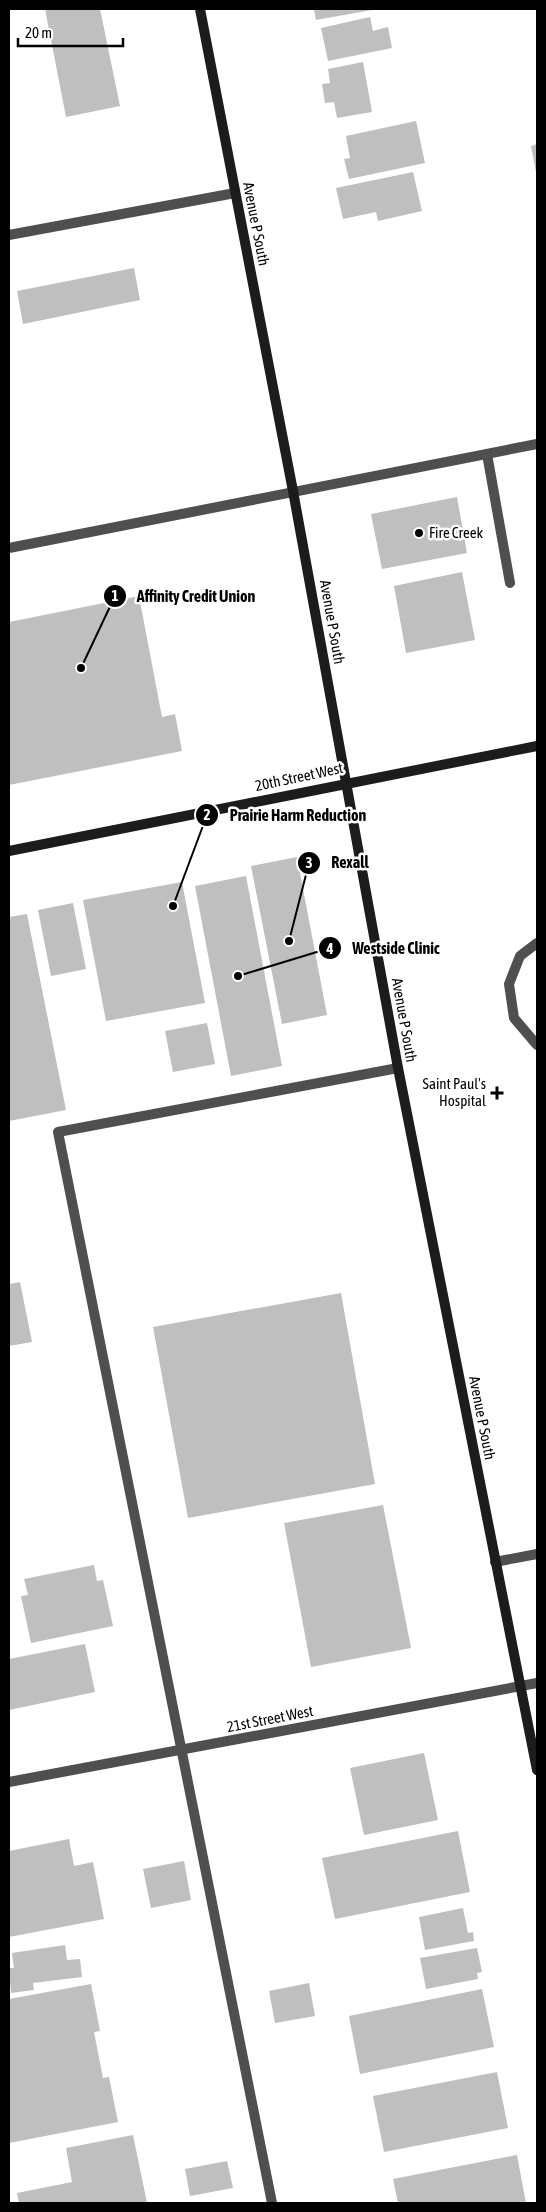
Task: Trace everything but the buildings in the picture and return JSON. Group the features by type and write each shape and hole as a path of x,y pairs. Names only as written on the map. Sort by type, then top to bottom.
{"main road":[{"name":"Avenue P South","path":"200,9 293,491 398,1068 537,1770"},
{"name":"20th Street West","path":"9,851 346,782 537,746"}],"street":[{"path":"9,235 235,192"},
{"path":"9,548 537,444"},
{"path":"487,454 510,583"},
{"path":"537,943 520,956 509,984 514,1018 537,1045"},
{"path":"272,2203 58,1132 398,1068"},
{"path":"495,1562 537,1554"},
{"name":"21st Street West","path":"9,1782 537,1683"}],"place":[{"name":"Fire Creek","path":"419,533"},
{"name":"Affinity Credit Union","path":"81,668"},
{"name":"Prairie Harm Reduction","path":"173,906"},
{"name":"Rexall","path":"289,941"},
{"name":"Westside Clinic","path":"238,976"},
{"name":"Saint Paul's Hospital","path":"497,1093"}]}
